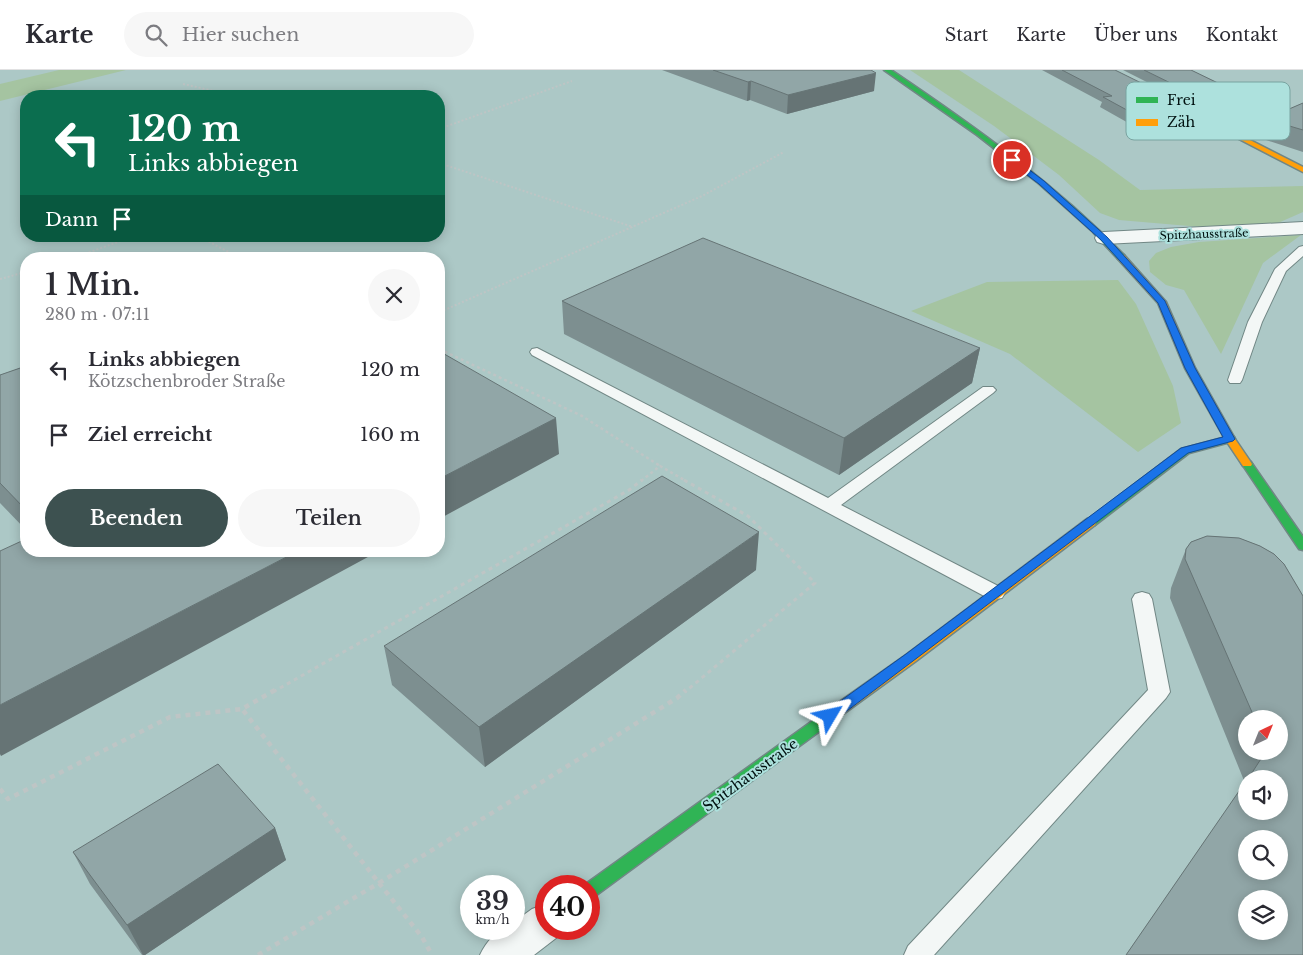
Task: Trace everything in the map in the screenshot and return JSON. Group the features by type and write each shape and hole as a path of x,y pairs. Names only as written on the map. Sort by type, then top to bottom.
{"street":[{"path":"887,70 978,133 1041,183 1104,238 1162,302 1190,368 1230,439 1295,523 1303,546"},
{"path":"1245,140 1303,170"},
{"name":"Spitzhausstraße","path":"1104,238 1303,228"},
{"name":"Spitzhausstraße","path":"600,883 903,664 1185,451 1230,439"},
{"path":"501,955 535,930"}],"lane":[{"path":"1235,380 1256,322 1281,269 1303,250"},
{"path":"537,352 995,594"},
{"path":"828,506 988,390"},
{"path":"917,955 1159,692 1142,600"}],"path":[{"path":"445,127 572,80"},
{"path":"183,84 210,90"},
{"path":"445,310 702,196 784,152"},
{"path":"445,165 633,227"},
{"path":"90,252 118,242"},
{"path":"209,242 229,252"},
{"path":"0,279 20,274"},
{"path":"258,955 379,883 677,698 815,583 748,516 660,466 582,416 445,352"},
{"path":"0,789 8,799 170,717 242,708 629,490 660,466"},
{"path":"242,708 422,937 432,955"}],"green space":[{"path":"59,70 126,70 45,90 20,90 20,96 0,101 0,84"},
{"path":"910,70 959,70 1099,160 1140,190 1303,186 1303,212 1278,223 1201,227 1119,220 1100,213 1059,175 994,126"},
{"path":"1301,235 1263,263 1221,354 1184,290 1166,285 1150,272 1149,261 1156,253 1171,247 1199,242"},
{"path":"1118,280 1136,304 1173,386 1181,423 1138,452 1010,354 911,311 987,282"}],"building":[{"path":"713,70 871,70 876,73 788,95 751,81 748,82"},
{"path":"1062,70 1115,70 1139,82 1126,82 1126,110 1103,97 1112,96"},
{"path":"1144,70 1191,70 1216,82 1168,82"},
{"path":"1303,103 1303,130 1290,126 1290,109"},
{"path":"703,238 980,348 844,438 562,301"},
{"path":"445,354 556,418 445,476"},
{"path":"20,368 20,504 0,483 0,375"},
{"path":"662,476 759,532 479,727 384,646"},
{"path":"1207,536 1239,538 1260,546 1274,554 1284,564 1303,596 1303,955 1126,955 1238,793 1238,820 1288,820 1288,770 1254,770 1260,760 1288,760 1288,710 1251,710 1185,559 1186,549 1191,542"},
{"path":"20,542 20,557 286,557 0,705 0,551"},
{"path":"218,764 275,828 127,925 73,852"}],"traffic: fast":[{"path":"887,70 979,134 1039,180 1096,231 1121,257"},
{"path":"1091,522 1185,451 1230,439"},
{"path":"1247,464 1303,546"},
{"path":"600,883 823,721"}],"traffic: slow":[{"path":"1245,140 1303,170"},
{"path":"1121,257 1162,302 1190,368 1230,439 1247,464"},
{"path":"823,721 911,658 1091,522"}],"route":[{"path":"830,716 911,658 1185,451 1230,439 1190,368 1162,302 1104,238 1012,160"}]}
